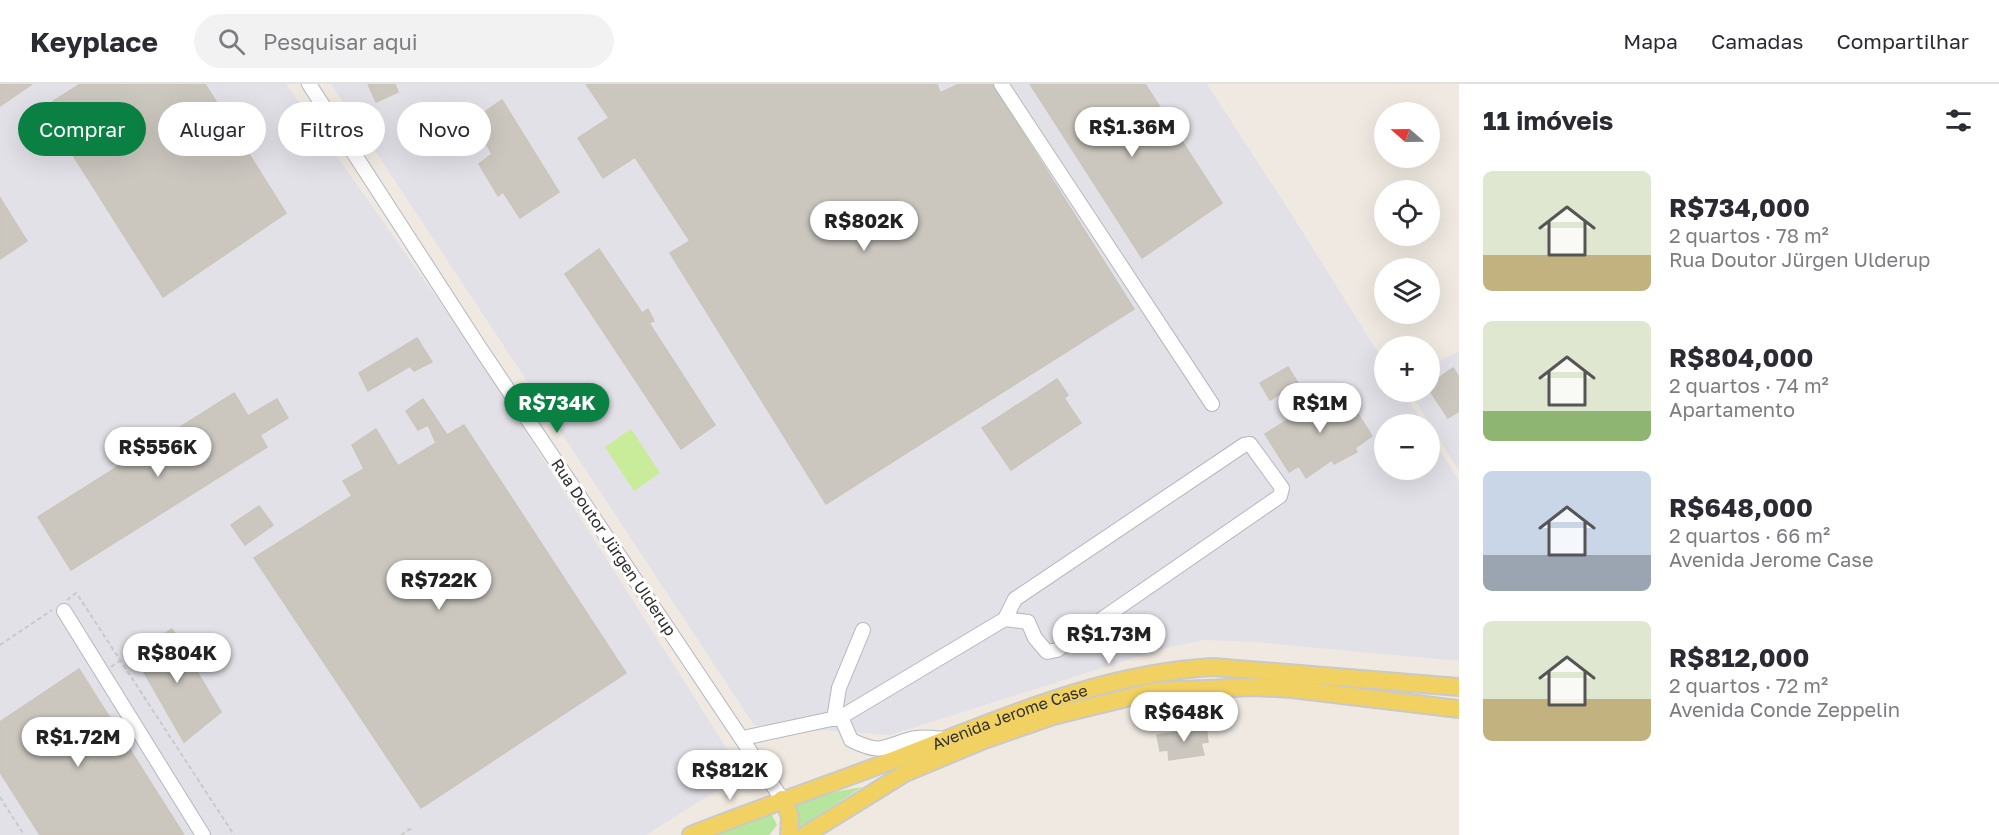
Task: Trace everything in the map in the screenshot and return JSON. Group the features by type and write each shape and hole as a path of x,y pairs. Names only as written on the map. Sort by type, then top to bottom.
{"main road":[{"name":"Avenida Jerome Case","path":"691,835 1069,693 1134,676 1177,669 1214,667 1459,687"},
{"name":"Avenida Jerome Case","path":"805,835 905,773 984,740 1053,716 1155,691 1254,687 1292,689 1459,709"},
{"path":"782,799 790,816 789,835"}],"street":[{"name":"Rua Doutor Jürgen Ulderup","path":"309,84 478,345 782,799"},
{"path":"1001,84 1212,404"},
{"path":"743,738 838,718 1005,619 1015,599 1244,445 1250,444 1282,488 1280,496 1057,650 1047,652 1035,638 1028,622 1005,619"},
{"path":"64,611 203,835"},
{"path":"863,630 839,688 838,718 851,740 868,748 888,748 922,737 945,739"}],"path":[{"path":"0,797 24,835"},
{"path":"401,835 413,827"}],"shaded area":[{"path":"0,84 286,84 299,102 278,102 278,156 337,156 477,355 743,774 646,835 0,835"},
{"path":"331,84 1207,84 1374,346 1374,402 1410,402 1417,414 1374,414 1374,480 1440,480 1440,450 1459,481 1459,661 1255,642 1204,640 1165,648 890,735 754,725 379,156 385,156 385,102 343,102"},
{"path":"1459,351 1459,471 1440,440 1440,414 1424,414 1416,402 1440,402 1440,361"}],"green space":[{"path":"631,429 660,473 634,491 605,447"},
{"path":"862,787 797,829 795,799"},
{"path":"771,813 777,825 769,835 710,835"}],"building":[{"path":"0,84 32,84 0,106"},
{"path":"80,84 205,84 216,102 158,102 158,156 250,156 286,213 163,297 73,156 146,156 146,102 52,102"},
{"path":"368,84 395,84 398,92 376,102"},
{"path":"586,84 937,84 940,93 959,84 992,84 1134,309 826,504 670,253 690,241 635,157 603,178 578,138 609,118"},
{"path":"1030,84 1145,84 1222,203 1142,258"},
{"path":"502,100 559,192 520,218 503,192 498,196 479,164 492,154 491,108"},
{"path":"0,198 27,241 0,259"},
{"path":"599,249 642,313 648,309 654,321 649,323 715,425 681,449 565,274"},
{"path":"417,338 432,362 414,371 410,366 368,391 359,373"},
{"path":"1288,367 1298,383 1270,400 1260,383"},
{"path":"1453,368 1459,377 1459,411 1448,418 1437,402 1440,402 1440,377"},
{"path":"1057,379 1068,395 1064,398 1081,423 1011,470 982,428"},
{"path":"1341,387 1372,436 1355,448 1357,452 1334,464 1332,460 1306,478 1299,466 1289,472 1265,434"},
{"path":"234,393 248,416 277,399 288,418 260,435 267,447 71,570 38,517"},
{"path":"423,399 447,435 464,425 626,673 421,808 254,558 352,496 343,481 364,469 352,445 376,429 398,466 436,443 428,425 418,430 406,411"},
{"path":"259,506 273,525 245,545 231,525"},
{"path":"172,629 221,712 184,742 133,653"},
{"path":"79,669 184,835 40,835 0,772 0,722"},
{"path":"1206,727 1208,742 1201,743 1204,755 1169,760 1168,750 1160,751 1157,735"}]}
